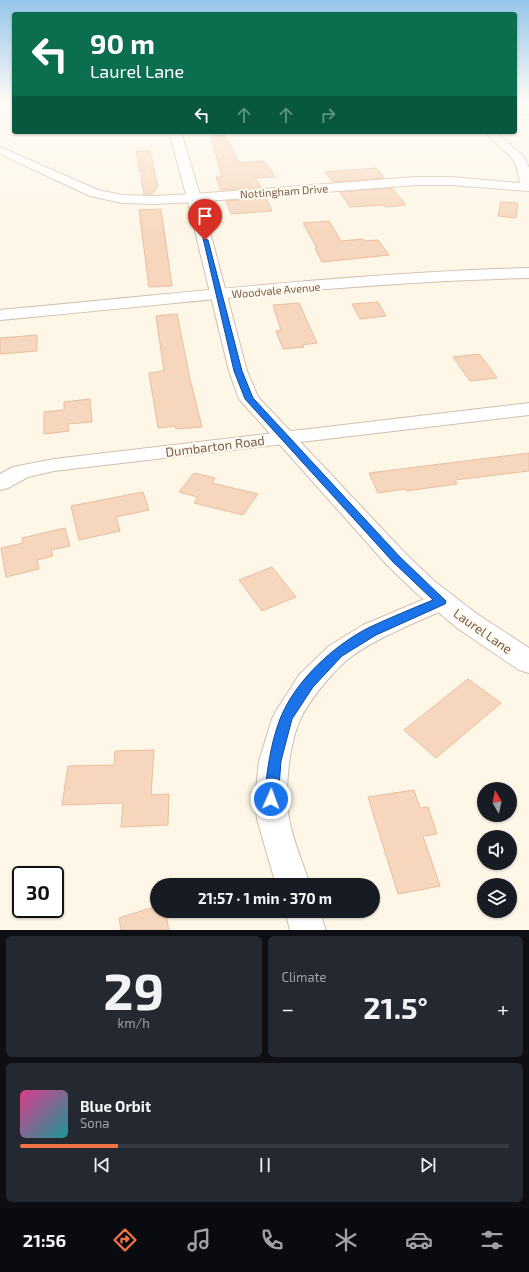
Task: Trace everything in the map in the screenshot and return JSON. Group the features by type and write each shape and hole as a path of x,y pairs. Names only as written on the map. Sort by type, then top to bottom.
{"street":[{"name":"Laurel Lane","path":"179,147 220,295 238,371 250,399 396,559 441,601 486,635 529,662"},
{"path":"507,147 518,158 523,168 528,187"},
{"name":"Nottingham Drive","path":"0,150 94,193 107,197 139,200 194,198 422,181 489,183 528,187"},
{"name":"Woodvale Avenue","path":"0,315 446,275 529,273"},
{"name":"Dumbarton Road","path":"0,483 21,472 54,465 529,409"},
{"path":"290,878 273,819 271,799 274,761 286,719 309,683 338,653 372,632 441,601"},
{"path":"304,918 308,930"}],"building":[{"path":"214,147 231,147 239,163 264,161 275,177 255,178 261,187 221,190 216,177 222,177"},
{"path":"136,151 150,151 158,186 152,194 144,194 141,176 145,171 140,172"},
{"path":"376,168 384,178 333,182 325,172"},
{"path":"392,188 406,205 385,207 384,205 350,207 340,192"},
{"path":"266,198 272,211 231,214 226,201"},
{"path":"501,202 518,203 516,218 498,216"},
{"path":"161,209 172,286 149,287 139,210"},
{"path":"329,221 341,241 363,239 365,241 378,240 389,255 322,262 315,248 317,248 303,223"},
{"path":"378,302 386,316 360,319 352,304"},
{"path":"299,303 317,343 302,345 304,347 283,349 276,331 281,330 273,305"},
{"path":"177,314 190,379 202,427 176,429 175,426 158,428 149,373 164,371 156,316"},
{"path":"37,335 37,351 0,354 0,338"},
{"path":"479,354 497,378 470,381 453,357"},
{"path":"90,399 92,422 68,424 69,431 44,434 44,412 64,410 64,402"},
{"path":"529,453 529,471 455,480 457,484 406,491 405,489 378,493 369,473"},
{"path":"194,473 215,478 212,483 258,494 243,515 194,503 198,497 179,492"},
{"path":"143,492 149,510 116,517 120,531 79,540 71,506"},
{"path":"65,528 70,546 51,550 53,556 37,560 39,569 6,577 1,548 23,543 22,538"},
{"path":"272,567 296,597 262,611 239,580"},
{"path":"468,679 501,703 436,758 404,730"},
{"path":"154,750 151,795 169,794 168,825 121,827 123,803 62,805 68,766 114,765 115,751"},
{"path":"414,790 420,808 428,807 437,834 423,836 440,886 398,894 368,797"},
{"path":"150,908 150,918 166,918 169,930 121,930 119,918"}],"route":[{"path":"205,240 238,371 250,399 396,559 441,601 372,632 338,653 309,683 286,719 274,761 271,799"}]}
